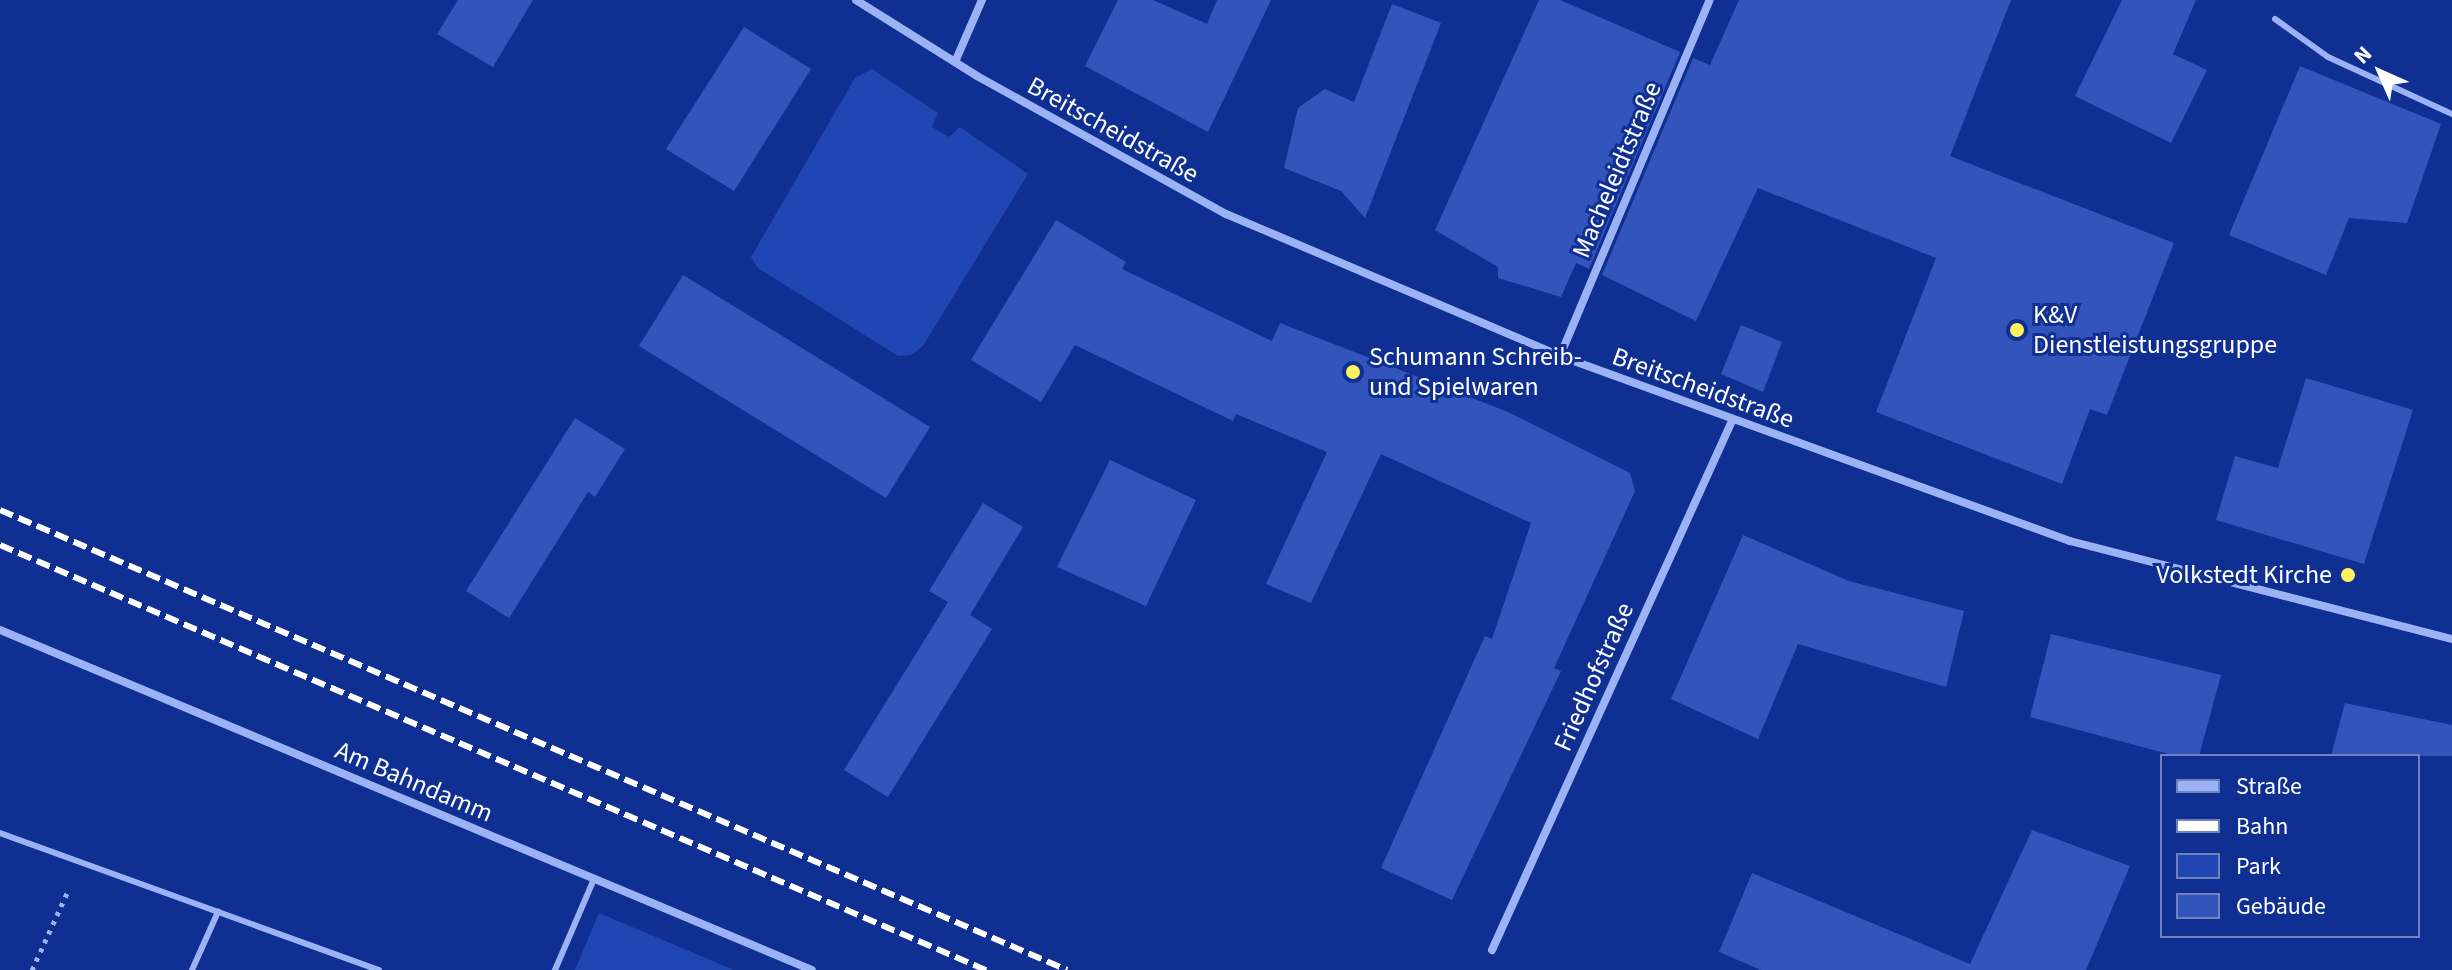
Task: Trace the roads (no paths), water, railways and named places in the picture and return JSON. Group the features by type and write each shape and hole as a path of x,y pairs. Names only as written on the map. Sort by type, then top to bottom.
{"street":[{"name":"Breitscheidstraße","path":"856,0 955,62 1226,214 1560,356 1732,421 2070,541 2452,639"},
{"path":"955,62 982,0"},
{"name":"Macheleidtstraße","path":"1560,356 1710,0"},
{"name":"Friedhofstraße","path":"1492,950 1732,421"},
{"name":"Am Bahndamm","path":"0,630 812,970"}],"lane":[{"path":"2275,19 2328,57 2452,114"},
{"path":"0,833 379,970"},
{"path":"555,970 594,879"},
{"path":"192,970 218,912"}],"railway":[{"path":"0,510 1067,970"},
{"path":"0,545 986,970"}],"place":[{"name":"K&V Dienstleistungsgruppe","path":"2017,330"},
{"name":"Schumann Schreib- und Spielwaren","path":"1353,372"},
{"name":"Volkstedt Kirche","path":"2348,575"}]}
